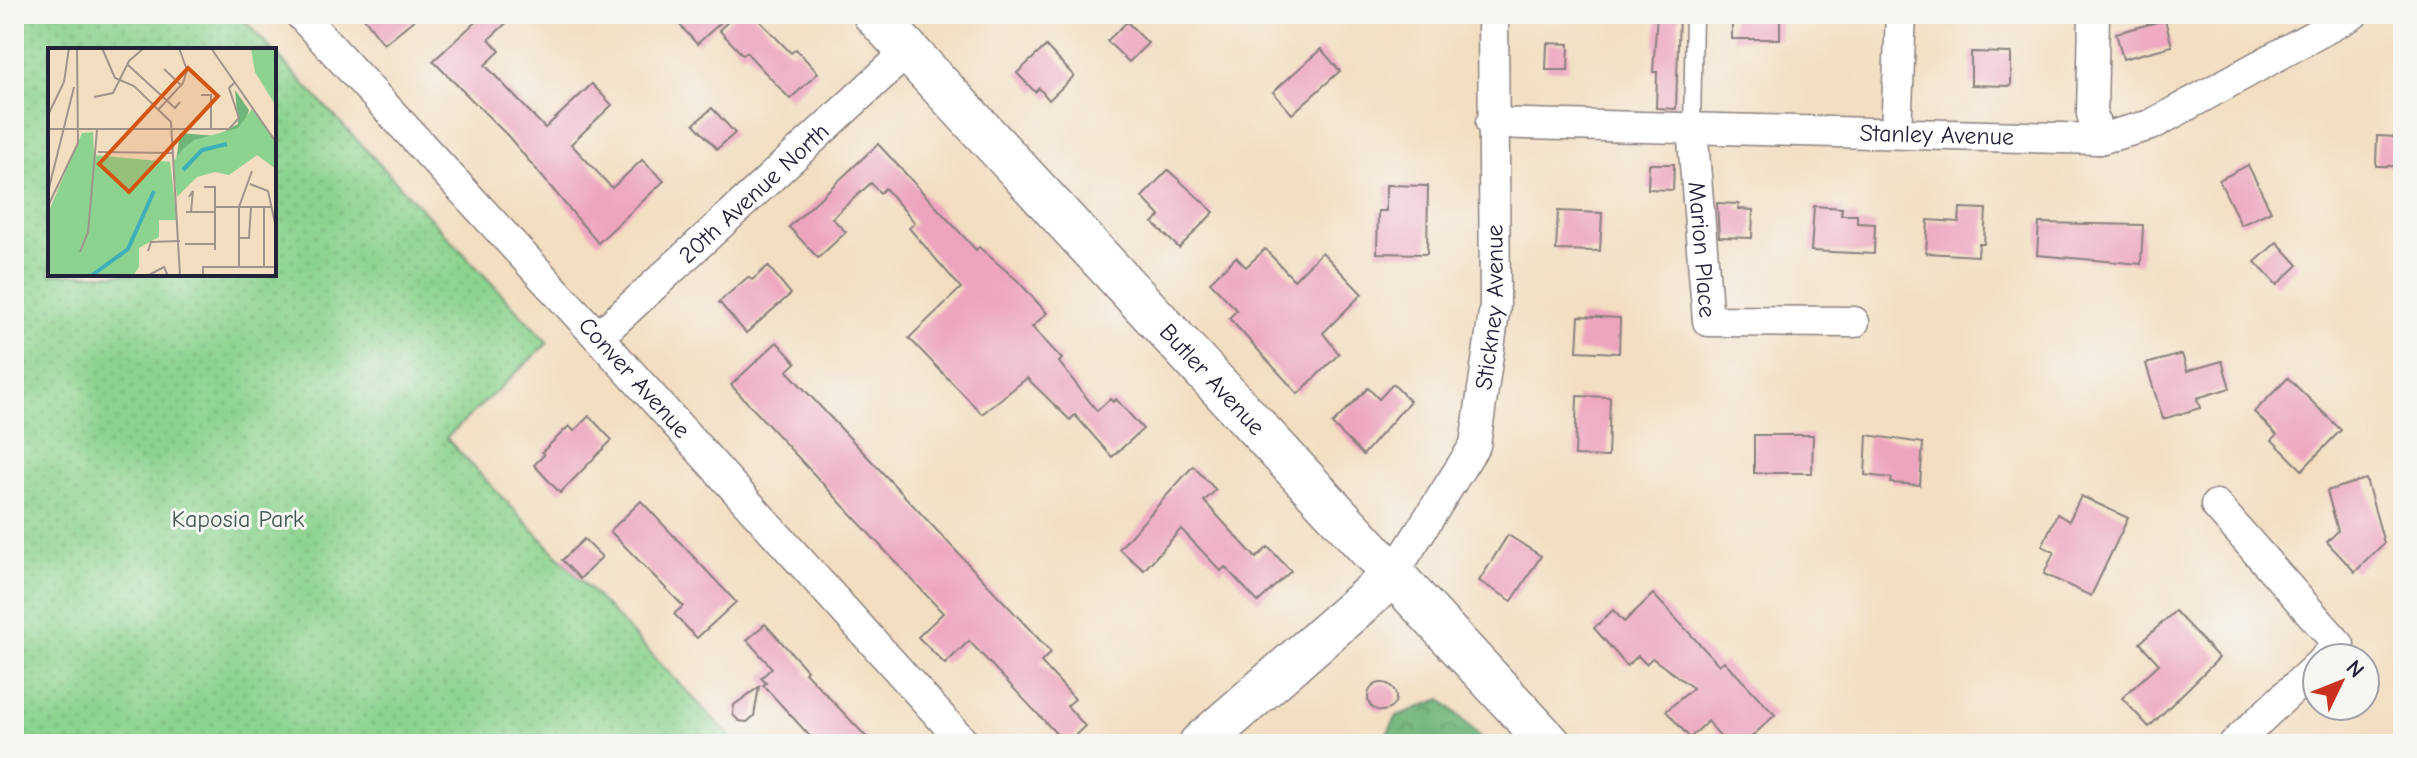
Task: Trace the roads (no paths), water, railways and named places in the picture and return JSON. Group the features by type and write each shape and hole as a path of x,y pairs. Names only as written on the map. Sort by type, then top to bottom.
{"street":[{"name":"Conver Avenue","path":"300,14 598,337 965,744"},
{"name":"Butler Avenue","path":"874,14 1550,744"},
{"name":"Stickney Avenue","path":"1392,576 1475,445 1495,306 1491,123 1493,14"},
{"path":"1896,132 1901,14"},
{"path":"2094,14 2092,114 2099,139"},
{"name":"Stanley Avenue","path":"1491,123 2099,139 2151,125 2353,14"},
{"name":"20th Avenue North","path":"598,337 908,51"},
{"name":"Marion Place","path":"1692,128 1708,321 1854,322"},
{"path":"2216,505 2325,642"},
{"path":"1200,744 1392,576"},
{"path":"2234,744 2301,681"}],"lane":[{"path":"1692,128 1694,14"}],"park label":[{"name":"Kaposia Park","path":"238,519"}]}
